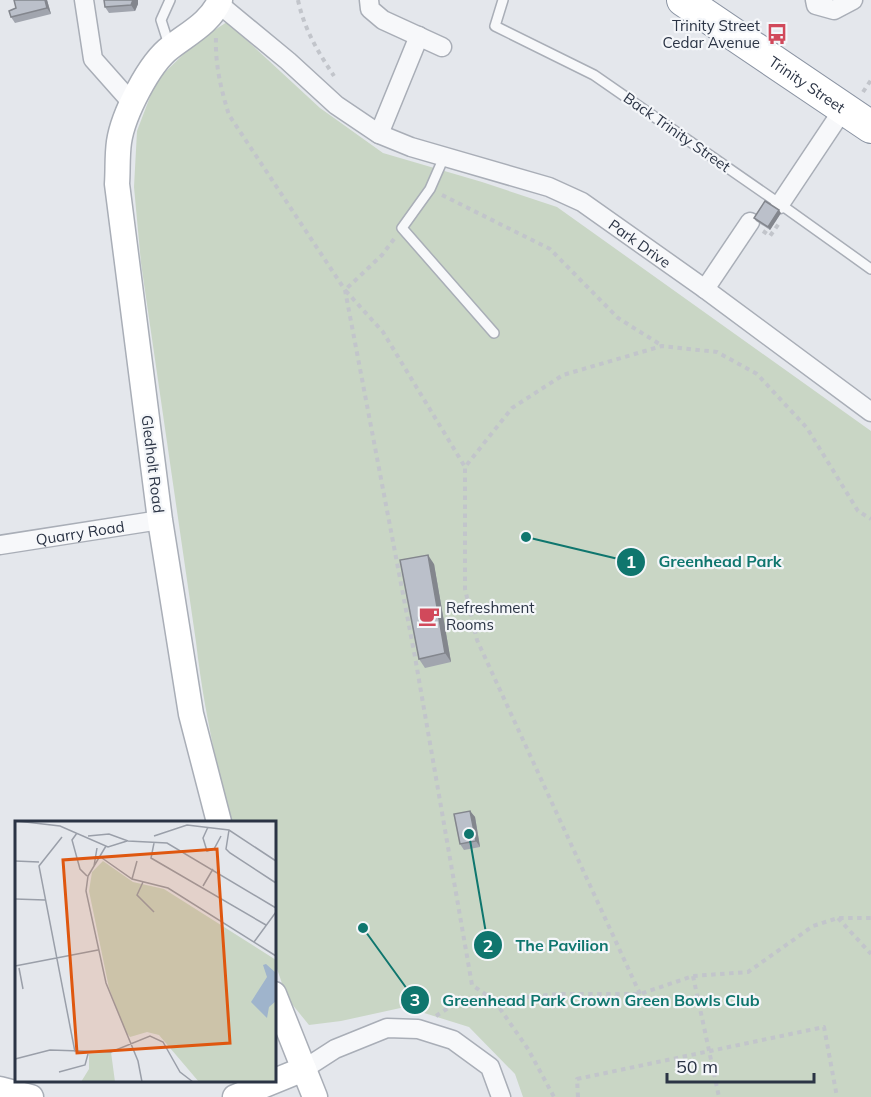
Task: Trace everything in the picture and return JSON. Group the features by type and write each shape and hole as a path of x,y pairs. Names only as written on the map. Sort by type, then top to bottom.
{"highway":[{"name":"Trinity Street","path":"683,0 871,127"}],"street":[{"path":"84,0 93,59 132,103"},
{"path":"369,0 370,9 383,20 442,47"},
{"path":"814,0 816,5 834,10 853,0"},
{"name":"Gledholt Road","path":"219,2 196,31 169,48 152,66 132,103 119,140 117,184 160,520 191,714 219,821"},
{"name":"Park Drive","path":"219,2 336,105 379,134 411,147 549,187 582,202 705,289 871,412"},
{"path":"379,134 419,36"},
{"path":"780,204 844,108"},
{"path":"705,289 750,222"},
{"name":"Quarry Road","path":"0,544 160,520"},
{"path":"276,999 315,1097"},
{"path":"276,1080 304,1069 335,1049 387,1028 418,1029 453,1040 490,1067 501,1097"},
{"path":"235,1097 272,1082"},
{"path":"0,1089 31,1097"}],"lane":[{"path":"169,48 162,20 170,0"},
{"name":"Back Trinity Street","path":"503,0 495,26 594,75 871,269"},
{"path":"444,157 430,189 402,228 494,333"}],"path":[{"path":"298,0 302,20 339,84"},
{"path":"219,2 216,49 220,86 229,115 345,290 383,332 465,467 465,590 477,640 640,994"},
{"path":"430,189 550,249 618,318 662,346"},
{"path":"345,290 382,255 402,228"},
{"path":"345,290 415,657 472,986 494,999 528,1049 554,1097"},
{"path":"465,467 512,408 563,375 662,346 717,352 757,374 807,428 858,511 871,519"},
{"path":"418,1029 454,1004 558,994 640,994 693,976 748,972 813,926 838,918 871,918"},
{"path":"838,918 871,954"},
{"path":"693,976 719,1097"},
{"path":"578,1097 577,1079 824,1027 837,1097"}],"green space":[{"path":"227,22 320,108 383,153 557,207 871,431 871,1097 523,1097 515,1074 469,1027 405,1007 341,1021 309,1025 287,998 276,966 276,821 231,821 206,711 141,263 134,187 137,131 156,81 196,42"}],"building":[{"path":"14,0 45,0 47,8 11,17 9,11 16,8"},
{"path":"104,0 133,0 131,5 105,7"},
{"path":"765,201 779,210 768,227 754,218"},
{"name":"Refreshment Rooms","path":"428,555 445,653 419,659 400,560"},
{"path":"470,811 476,841 460,844 454,814"}],"place":[{"name":"Trinity Street Cedar Avenue","path":"777,34"},
{"name":"Greenhead Park","path":"526,537"},
{"name":"Refreshment Rooms","path":"429,616"},
{"name":"The Pavilion","path":"469,834"},
{"name":"Greenhead Park Crown Green Bowls Club","path":"363,928"}]}
